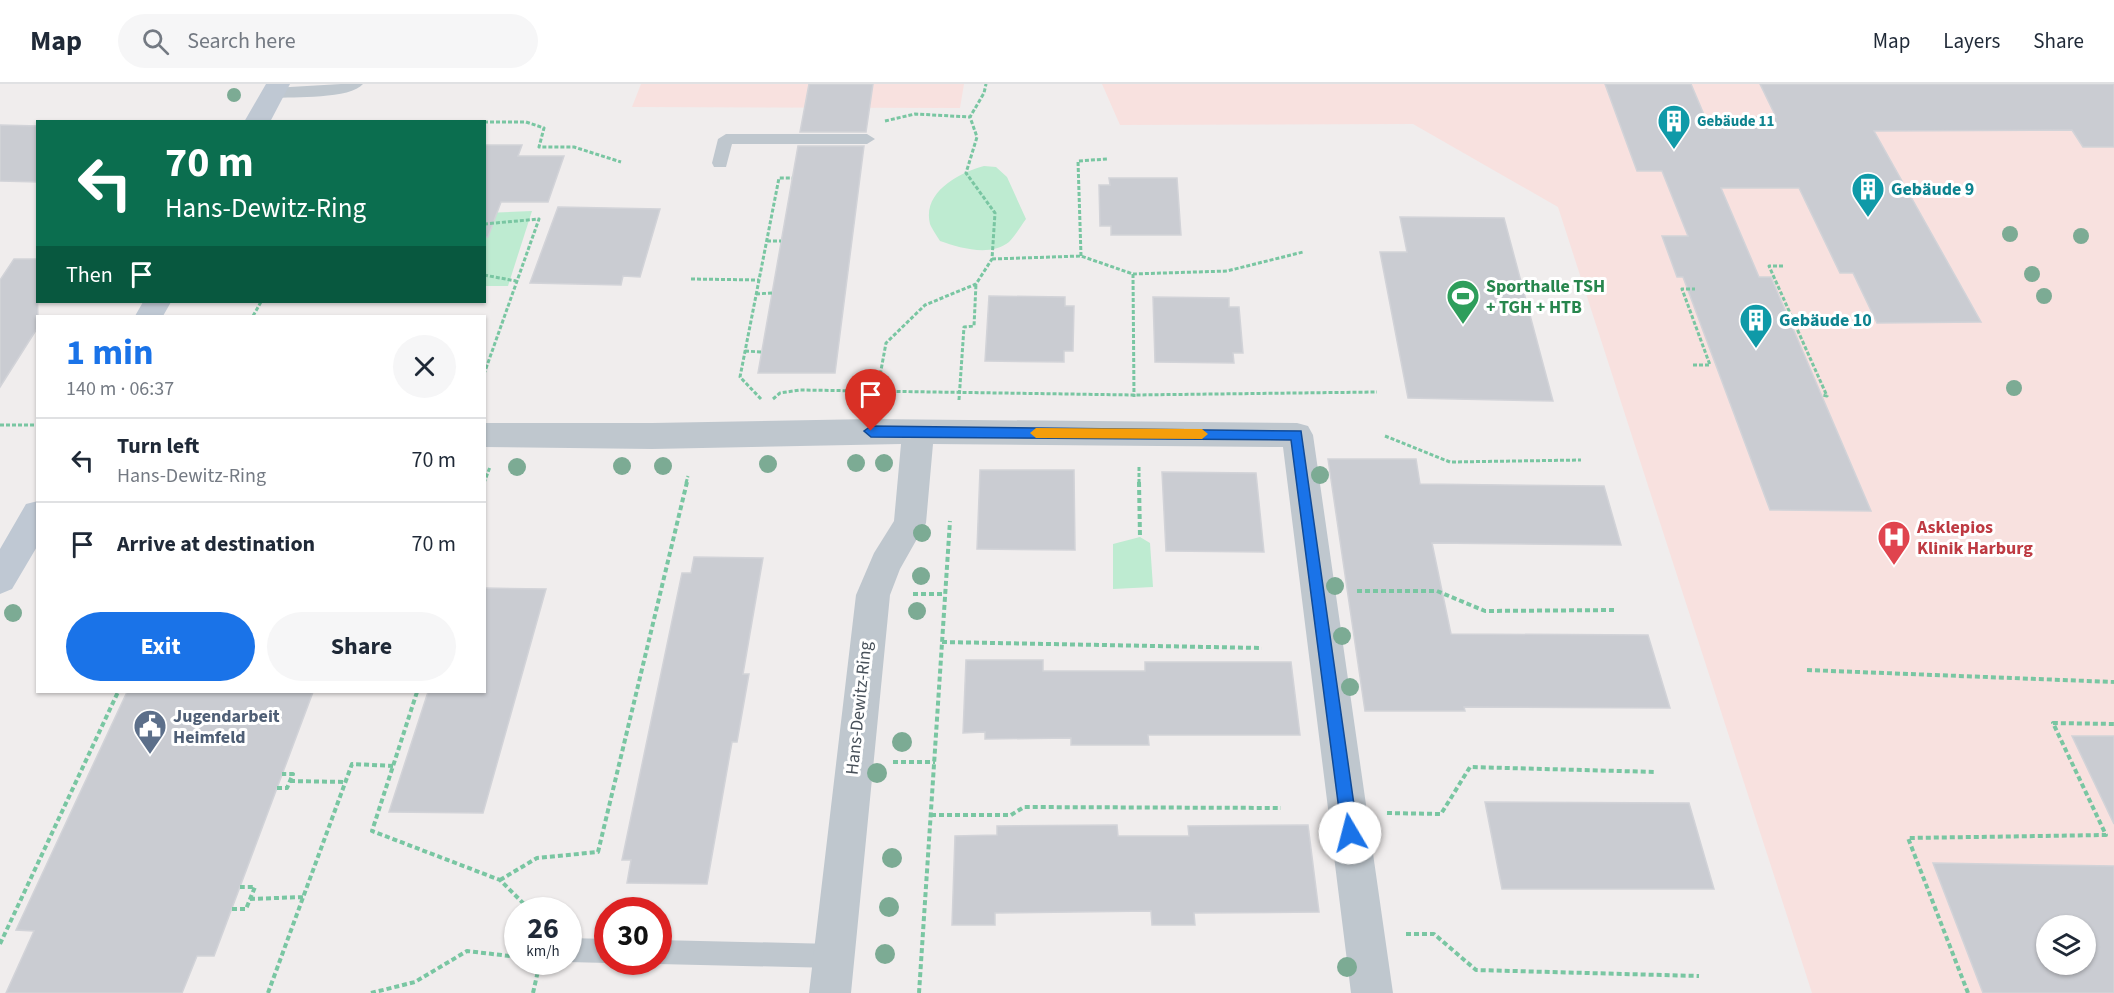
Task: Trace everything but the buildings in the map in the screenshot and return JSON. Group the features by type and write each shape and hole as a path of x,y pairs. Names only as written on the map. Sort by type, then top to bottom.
{"street":[{"path":"258,120 276,88"},
{"path":"486,435 652,436 871,431 1297,435 1371,993"},
{"name":"Hans-Dewitz-Ring","path":"830,993 873,595 886,563 910,523 918,432"},
{"path":"0,579 36,517"}],"lane":[{"path":"276,88 341,89 356,84"},
{"path":"720,163 726,139 867,139"},
{"path":"672,952 834,956"}],"path":[{"path":"956,432 964,327 974,326 976,284 992,259 995,213 966,173 977,137 970,117 984,93 986,84"},
{"path":"486,122 526,122 544,128 539,147 574,147 621,162"},
{"path":"1080,256 1078,161 1107,159"},
{"path":"792,178 779,178 740,377 766,404 780,393 800,390 1134,395 1377,392"},
{"path":"486,224 539,219 486,368"},
{"path":"767,241 781,241"},
{"path":"992,259 1080,256 1133,274 1227,271 1303,252"},
{"path":"1784,266 1769,266 1827,396 1822,395"},
{"path":"1133,274 1134,395 1140,537"},
{"path":"486,275 516,281"},
{"path":"691,279 759,280"},
{"path":"871,431 886,343 925,305 976,284"},
{"path":"1694,365 1710,365 1682,289 1695,290"},
{"path":"756,294 772,293"},
{"path":"745,351 761,352"},
{"path":"0,425 36,425"},
{"path":"1385,436 1450,462 1581,460"},
{"path":"500,880 537,858 598,852 688,476"},
{"path":"919,993 951,513"},
{"path":"1317,591 1437,591 1485,611 1617,610"},
{"path":"942,642 1262,648"},
{"path":"1807,670 2114,682"},
{"path":"0,944 118,693"},
{"path":"417,693 372,831 500,880 517,897"},
{"path":"1968,993 1908,838 2106,835 2053,723 2114,724"},
{"path":"267,993 352,764 394,766"},
{"path":"1347,813 1441,814 1470,767 1656,772"},
{"path":"277,788 287,788 293,774 282,774"},
{"path":"290,781 345,782"},
{"path":"931,815 1011,815 1024,807 1281,808"},
{"path":"232,909 246,909 255,887 240,887"},
{"path":"250,899 303,897"},
{"path":"1364,935 1434,934 1476,970 1699,976"},
{"path":"371,993 415,982 467,951 504,955"},
{"path":"533,993 537,975"}],"shaded area":[{"path":"641,84 964,84 960,108 632,107"},
{"name":"Asklepios Klinik Harburg","path":"1102,84 2114,84 2114,993 1812,993 1558,207 1413,124 1120,125"}],"green space":[{"path":"984,166 996,167 1007,177 1026,219 1009,242 1001,247 975,250 940,241 930,224 929,213 937,193 954,179"},
{"path":"532,211 508,286 486,286 486,213"},
{"path":"1140,537 1150,543 1153,587 1113,589 1113,544"}],"slow traffic":[{"path":"1036,433 1202,434"}],"place":[{"name":"Gebäude 11","path":"1674,150"},
{"name":"Gebäude 9","path":"1868,218"},
{"name":"Sporthalle TSH + TGH + HTB","path":"1463,325"},
{"name":"Gebäude 10","path":"1756,349"},
{"name":"Asklepios Klinik Harburg","path":"1894,566"},
{"name":"Jugendarbeit Heimfeld","path":"150,755"}],"route":[{"path":"871,431 1297,435 1350,833"}]}
